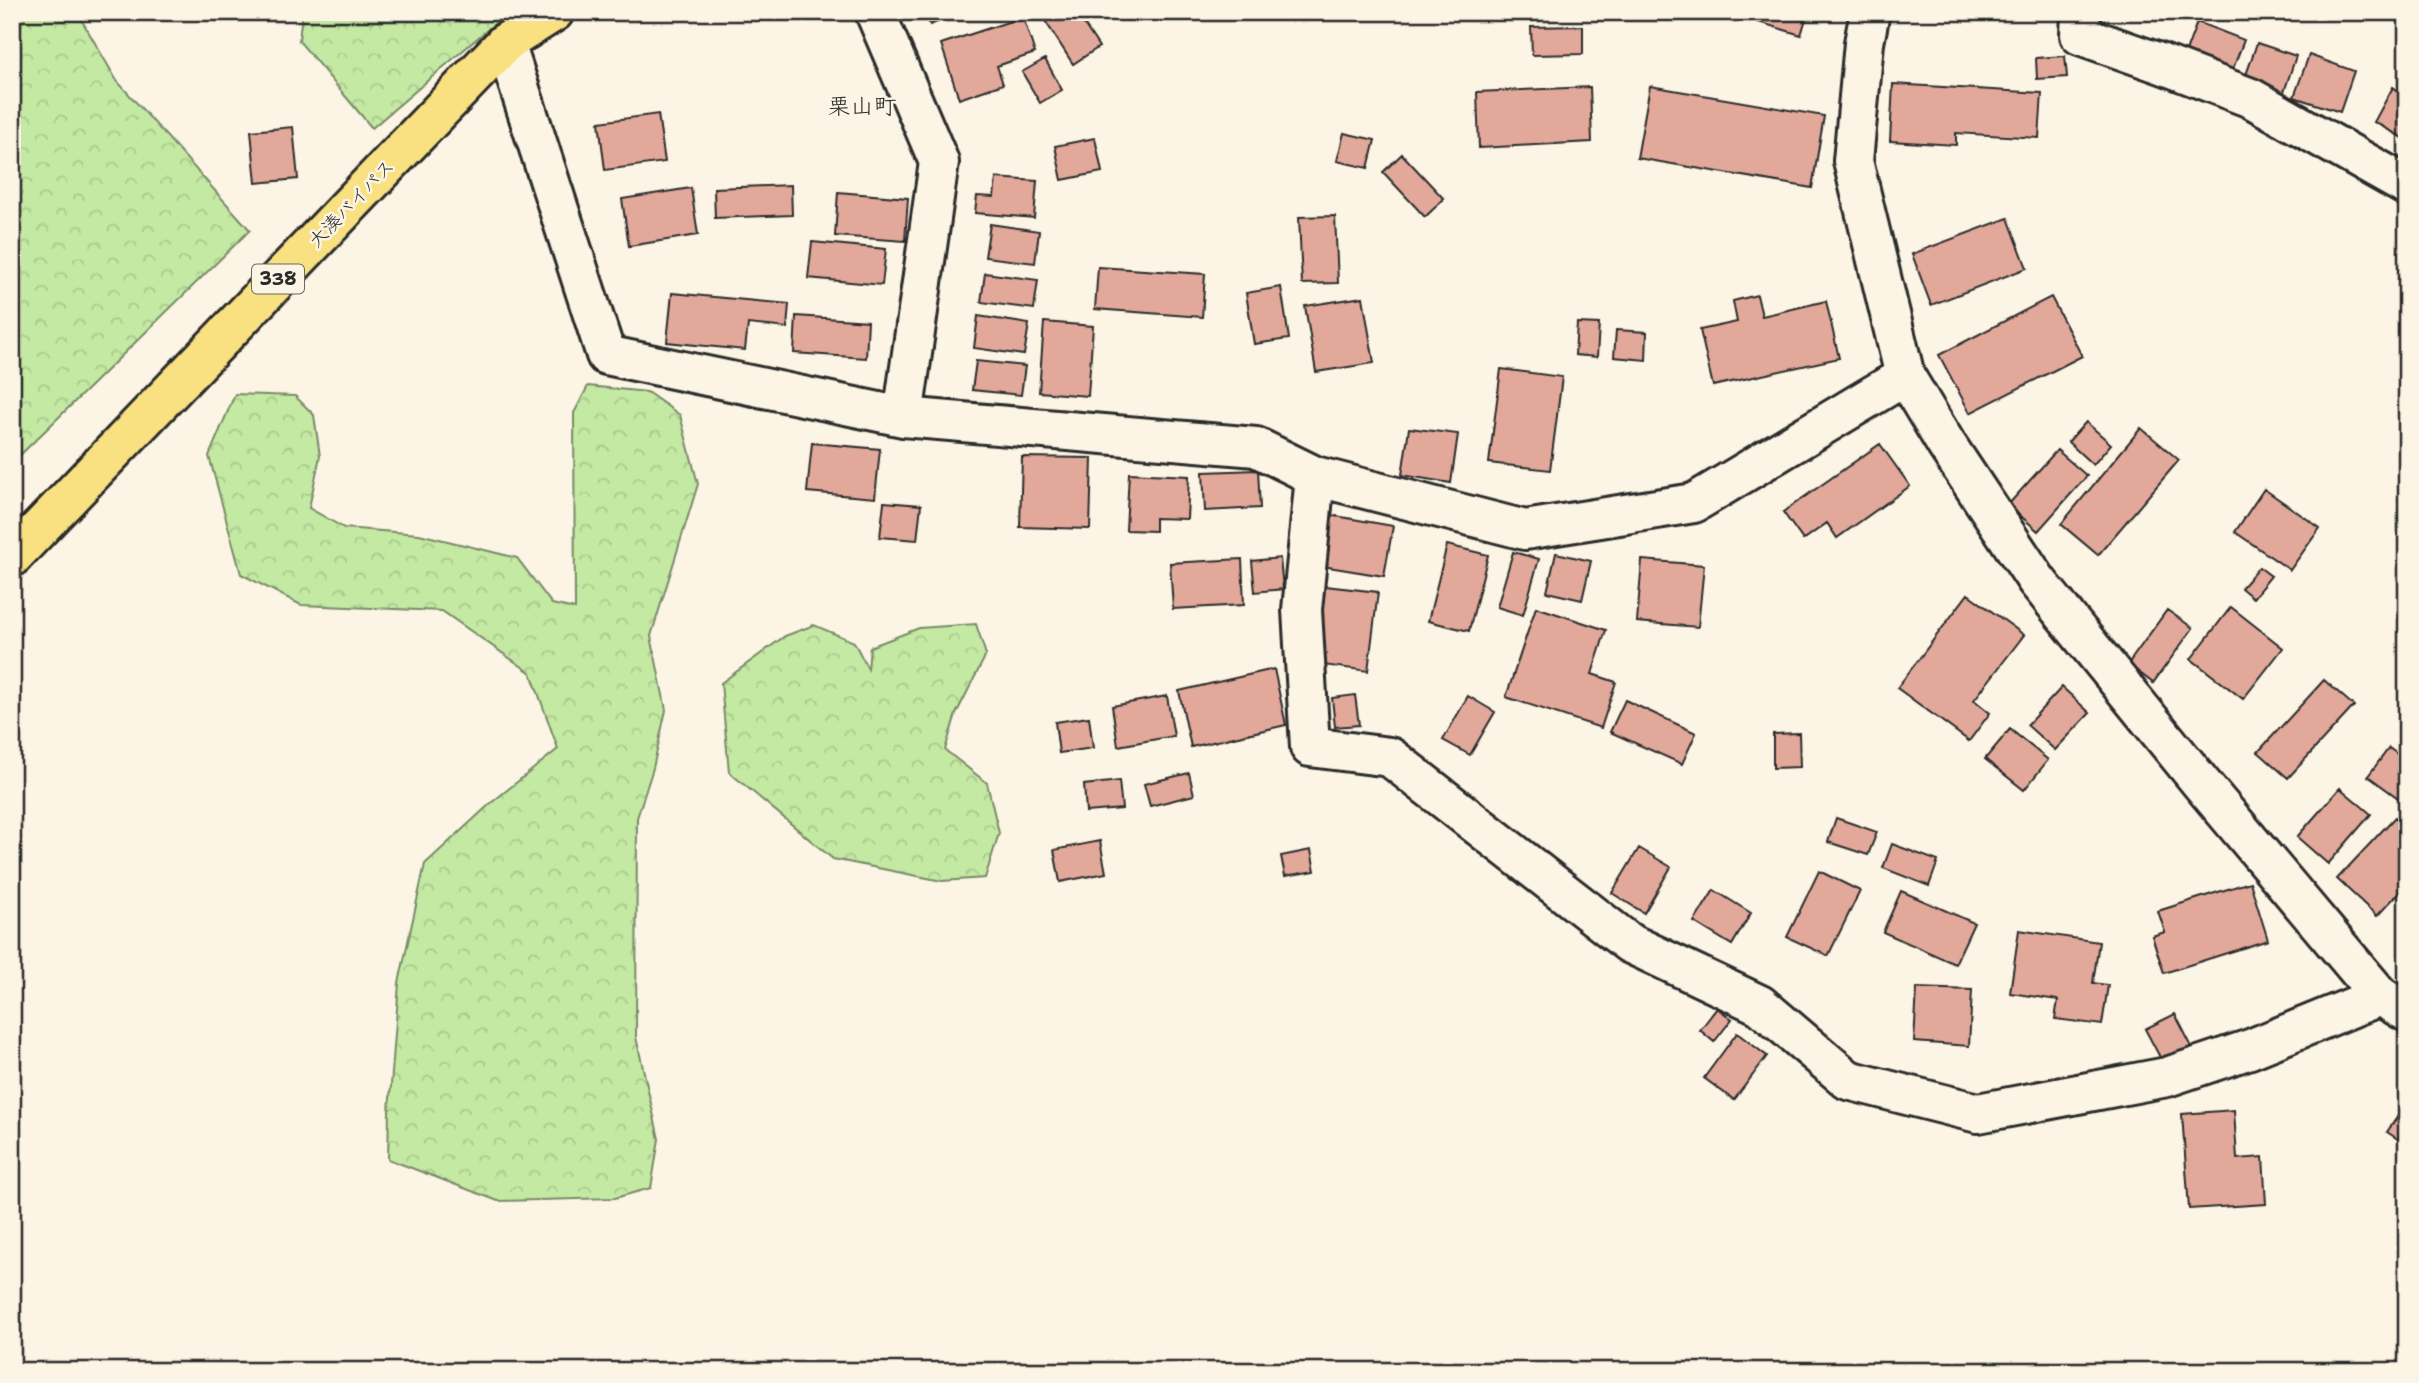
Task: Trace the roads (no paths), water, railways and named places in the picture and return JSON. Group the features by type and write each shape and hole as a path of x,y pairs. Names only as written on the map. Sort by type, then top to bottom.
{"highway":[{"name":"大湊バイパス","path":"12,556 505,43 554,12"}],"street":[{"path":"876,12 939,162 903,417"},
{"path":"1315,476 1302,610 1310,747 1391,757 1629,943 1760,1004 1848,1080 1978,1113 2167,1077 2394,1004 2202,783 2037,581 1946,444 1905,376 1853,161 1864,43 1870,12"},
{"path":"2081,12 2080,35 2251,98 2407,186"},
{"path":"505,43 606,355 903,417 1256,447 1315,476 1525,530 1694,502 1905,376"}],"district":[{"name":"栗山町","path":"862,106"}]}
